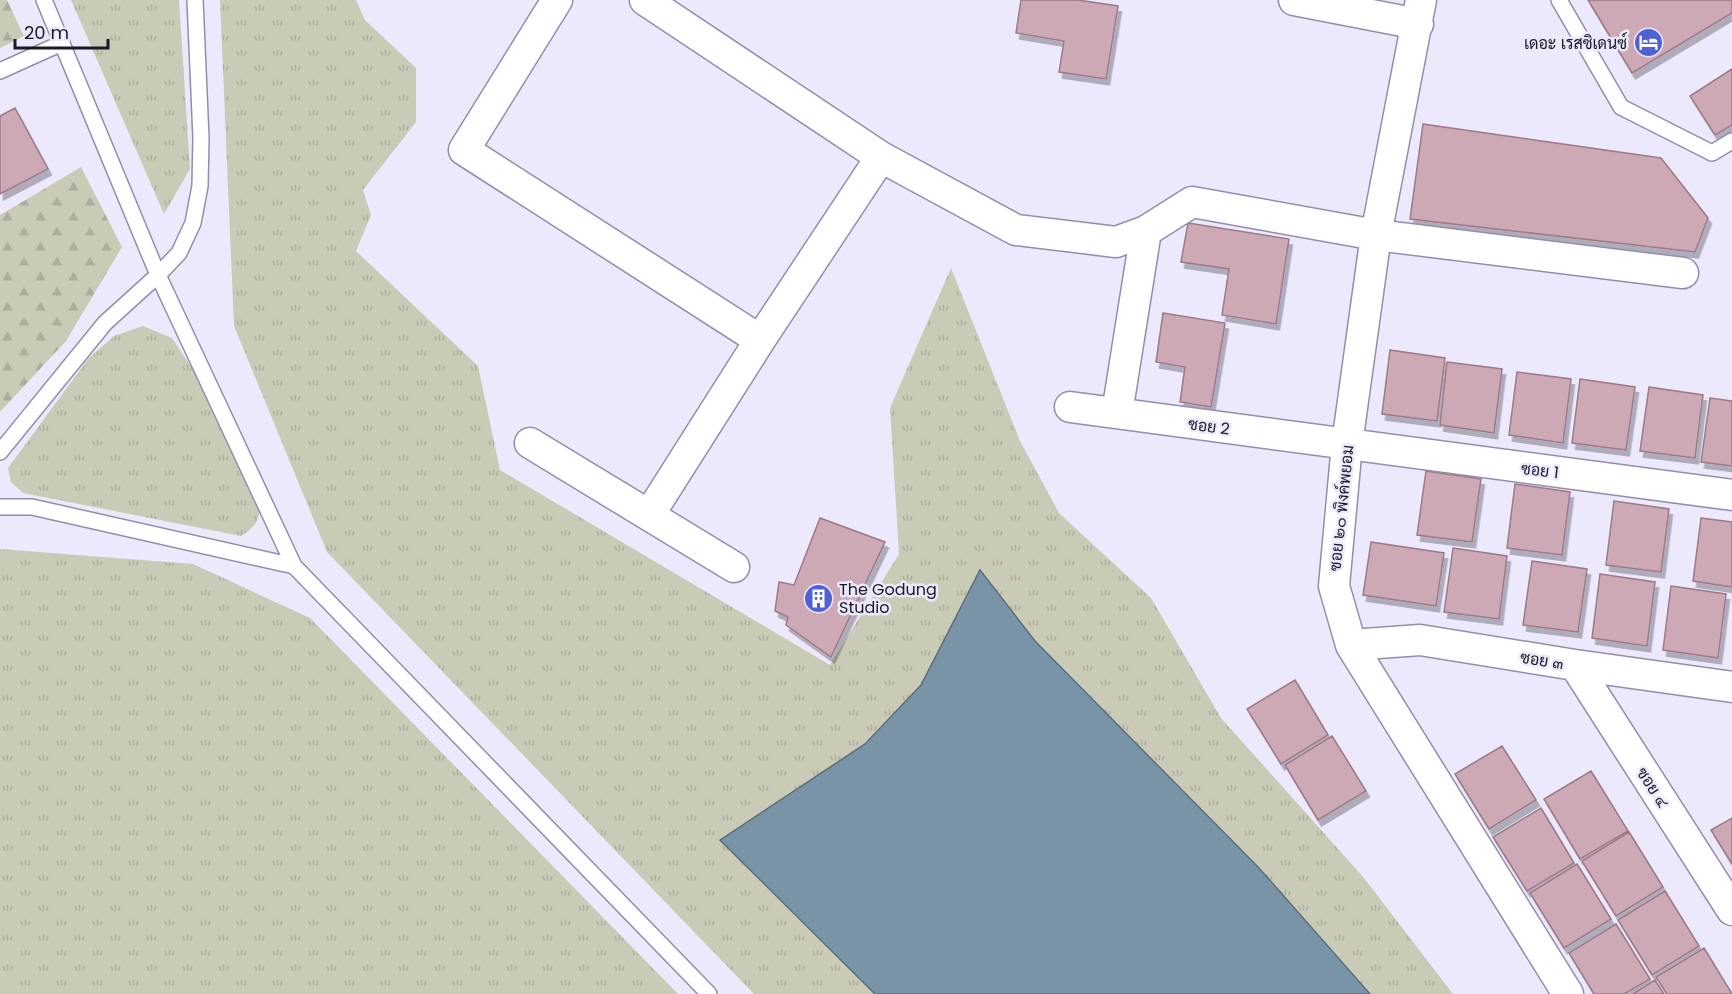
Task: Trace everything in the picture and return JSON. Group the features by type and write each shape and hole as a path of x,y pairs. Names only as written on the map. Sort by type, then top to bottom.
{"street":[{"path":"556,0 464,150 760,340"},
{"path":"645,0 881,157 1016,230 1116,242 1146,231 1192,202 1376,235 1683,273"},
{"path":"1294,0 1419,12"},
{"name":"ซอย ๒๐ พิงค์พยอม","path":"1419,12 1376,235 1347,444 1334,586 1351,645 1568,994"},
{"path":"649,515 760,340 881,157"},
{"path":"1117,413 1146,231"},
{"name":"ซอย 2","path":"1070,407 1347,444"},
{"path":"530,443 734,567"},
{"name":"ซอย 1","path":"1347,444 1732,495"},
{"name":"ซอย ๓","path":"1351,645 1420,640 1732,687"},
{"name":"ซอย ๔","path":"1575,665 1732,910"}],"lane":[{"path":"44,0 158,276 294,566 710,994"},
{"path":"0,452 105,323 158,276 179,253 194,223 200,186 201,138 195,0"},
{"path":"1559,0 1621,107 1712,153 1732,141"},
{"path":"0,71 62,43"},
{"path":"0,507 32,507 294,566"}],"green space":[{"path":"0,0 7,0 24,36 0,48"},
{"path":"71,0 179,0 190,169 164,214"},
{"path":"220,0 356,0 365,20 416,68 416,122 363,190 371,215 356,251 478,366 500,470 830,665 899,554 890,408 951,268 1020,441 1059,513 1151,598 1221,718 1364,878 1453,994 1370,994 1259,868 1035,641 980,571 921,685 865,744 721,840 875,994 754,994 327,552 234,326"},
{"path":"81,167 122,247 66,341 0,412 0,215"},
{"path":"143,326 172,338 196,374 260,495 258,519 241,536 23,493 11,482 8,468 88,359 114,336"},
{"path":"0,549 193,564 310,618 678,994 0,994"}],"water":[{"path":"980,570 1035,641 1259,868 1370,994 875,994 720,840 865,744 921,685"}],"building":[{"path":"1021,0 1078,0 1118,6 1106,79 1059,72 1064,41 1016,33"},
{"name":"เดอะ เรสซิเดนซ์","path":"1588,0 1732,0 1732,13 1632,73"},
{"path":"1732,69 1732,125 1715,135 1690,96"},
{"path":"15,108 48,169 0,194 0,116"},
{"path":"1423,124 1661,158 1708,218 1695,252 1410,219"},
{"path":"1188,223 1289,239 1276,324 1222,315 1229,269 1181,262"},
{"path":"1163,313 1225,323 1211,407 1180,402 1185,367 1156,362"},
{"path":"1390,350 1445,358 1437,421 1382,414"},
{"path":"1447,362 1502,369 1494,433 1440,425"},
{"path":"1517,372 1571,379 1563,443 1509,435"},
{"path":"1580,379 1635,387 1626,450 1572,443"},
{"path":"1649,387 1703,395 1695,458 1640,451"},
{"path":"1710,398 1732,401 1732,466 1701,462"},
{"path":"1426,471 1481,479 1472,542 1417,535"},
{"path":"1515,484 1570,492 1562,555 1507,548"},
{"path":"1614,501 1669,509 1661,572 1606,565"},
{"name":"The Godung Studio","path":"820,518 885,542 831,657 786,625 788,617 775,611 779,582 794,585"},
{"path":"1701,518 1732,522 1732,587 1693,581"},
{"path":"1371,542 1444,553 1436,606 1363,595"},
{"path":"1453,548 1507,556 1499,619 1444,612"},
{"path":"1532,561 1587,569 1578,632 1523,625"},
{"path":"1600,574 1655,582 1647,646 1592,638"},
{"path":"1671,586 1726,594 1718,658 1663,650"},
{"path":"1295,680 1328,735 1281,764 1247,709"},
{"path":"1332,736 1366,791 1318,820 1285,765"},
{"path":"1502,746 1536,800 1489,829 1455,774"},
{"path":"1591,771 1628,831 1580,859 1544,799"},
{"path":"1541,808 1574,863 1527,891 1493,837"},
{"path":"1732,818 1732,864 1711,830"},
{"path":"1629,832 1663,887 1616,916 1582,861"},
{"path":"1577,864 1611,919 1564,948 1530,893"},
{"path":"1665,891 1699,946 1652,975 1618,920"},
{"path":"1616,924 1650,979 1624,994 1594,994 1569,953"},
{"path":"1704,948 1732,994 1667,994 1656,977"},
{"path":"1655,980 1664,994 1633,994"}],"place":[{"name":"เดอะ เรสซิเดนซ์","path":"1648,43"},
{"name":"The Godung Studio","path":"818,598"}]}
